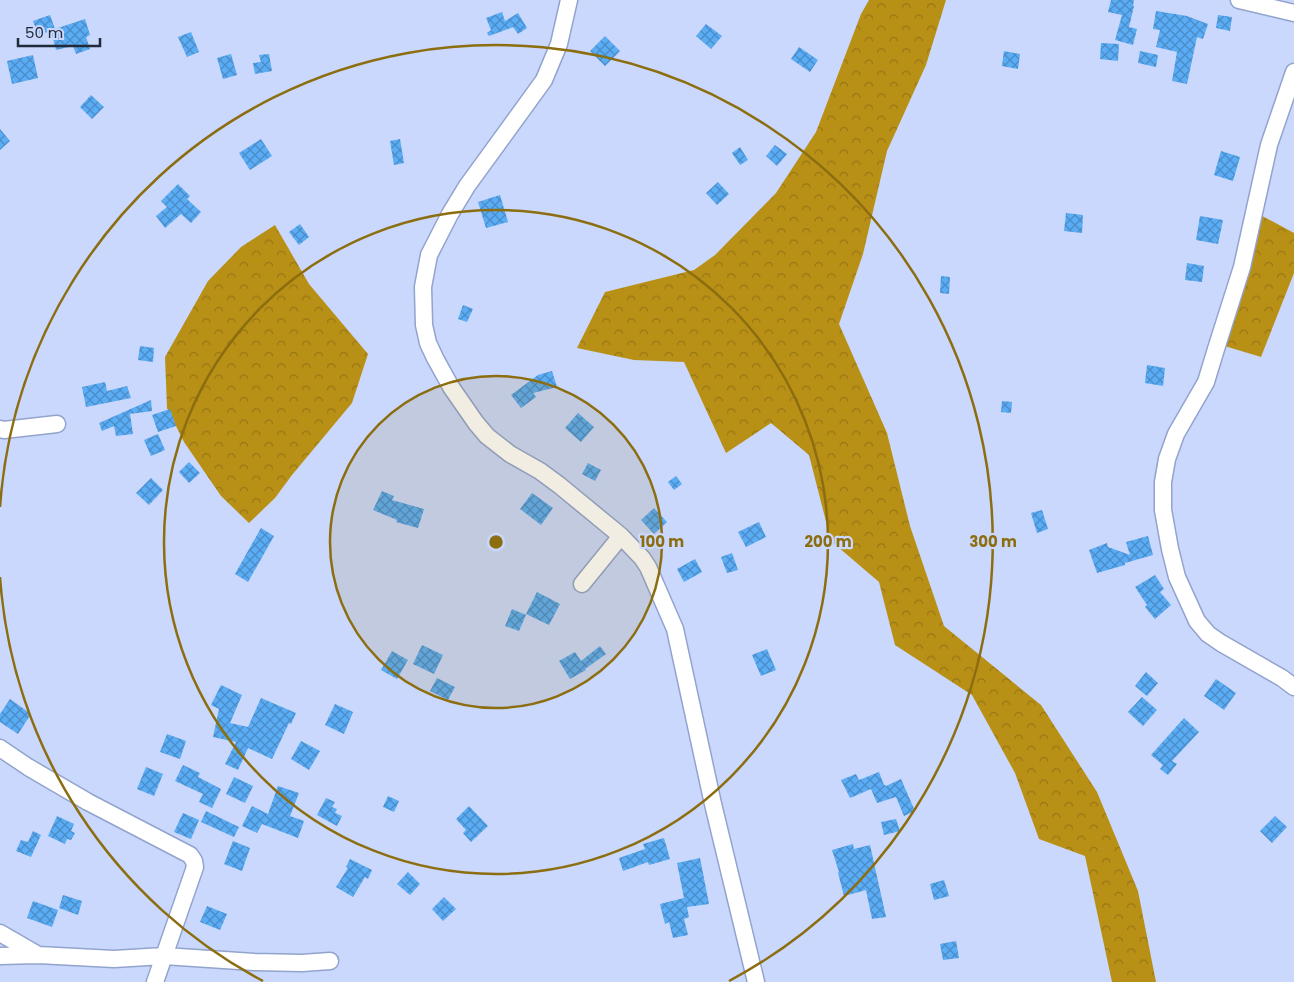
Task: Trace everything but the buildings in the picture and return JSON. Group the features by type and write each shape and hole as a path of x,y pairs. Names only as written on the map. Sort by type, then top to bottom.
{"street":[{"path":"569,0 559,44 548,73 467,186 429,255 423,287 424,325 428,343 451,387 487,436 510,454 540,471 559,485 621,536 648,567 675,629 713,804 756,982"},
{"path":"1239,0 1294,13"},
{"path":"1294,72 1269,145 1242,267 1206,382 1176,434 1167,459 1163,482 1163,510 1177,578 1198,621 1208,634 1221,643 1282,678 1294,687"},
{"path":"0,429 56,424"},
{"path":"582,584 621,536"},
{"path":"0,748 28,767 88,802 190,855 194,861 195,866 155,982"},
{"path":"0,932 38,955"},
{"path":"0,956 38,955 114,959 164,956 254,962 302,963 330,961"}],"green space":[{"path":"869,0 946,0 926,65 887,151 863,254 839,324 887,433 910,526 944,626 1041,705 1097,792 1138,891 1156,982 1112,982 1085,856 1039,839 1015,773 972,695 895,645 879,582 831,541 809,455 771,423 726,453 684,362 634,360 577,348 605,292 694,270 715,255 776,193 816,132 861,14"},
{"path":"1253,211 1294,233 1294,273 1261,357 1218,344"},
{"path":"275,225 309,284 368,354 352,403 275,498 249,523 221,496 184,442 167,408 165,357 208,281 241,247"}]}
